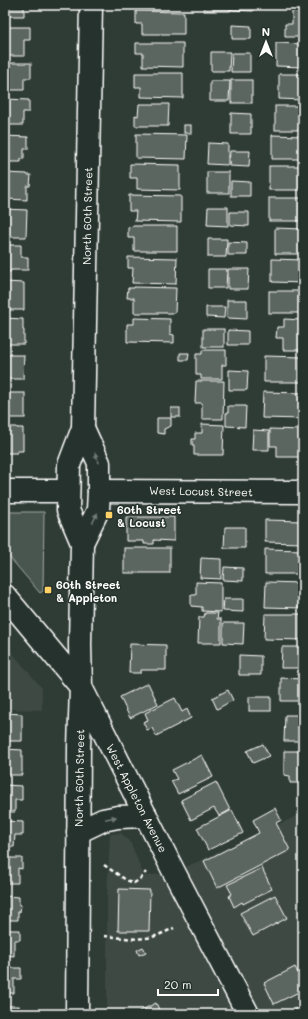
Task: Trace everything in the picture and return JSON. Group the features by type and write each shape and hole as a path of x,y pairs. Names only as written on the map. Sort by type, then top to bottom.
{"main road":[{"name":"North 60th Street","path":"77,1014 82,542 68,510 68,466 83,428 91,5"},
{"name":"North 60th Street","path":"82,542 98,510 99,491 99,463 83,428"},
{"path":"5,491 68,491"},
{"name":"West Locust Street","path":"99,491 303,492"},
{"name":"West Appleton Avenue","path":"9,608 81,687 248,1014"},
{"path":"78,832 103,820 118,817 146,816"}],"path":[{"path":"104,865 126,880 134,883 146,872"},
{"path":"104,936 147,938 174,928"}],"shaded area":[{"path":"5,512 44,512 43,591 40,593 5,552"},
{"path":"5,644 42,688 42,710 5,709"},
{"path":"303,813 303,1014 107,1014 107,897 110,834 121,833 131,843 144,876 175,872"}],"building":[{"path":"5,5 32,5 24,6 24,16 5,16"},
{"path":"204,5 230,5 230,11 204,11"},
{"path":"232,5 253,5 253,11 231,10"},
{"path":"303,5 303,6 274,6"},
{"path":"136,11 184,12 184,34 142,34 142,24 136,24"},
{"path":"292,11 303,11 303,37 285,37 285,24 292,24"},
{"path":"232,25 251,26 251,39 232,39"},
{"path":"5,27 30,27 30,40 24,40 24,56 5,56"},
{"path":"136,43 183,43 183,67 143,66 143,53 136,53"},
{"path":"276,43 303,44 303,67 276,66"},
{"path":"211,52 230,52 229,71 211,71"},
{"path":"232,53 250,53 250,72 231,72"},
{"path":"5,63 31,63 31,78 24,78 24,90 5,90"},
{"path":"135,73 183,73 183,98 141,97 141,87 135,87"},
{"path":"279,74 303,74 303,100 279,99"},
{"path":"231,80 252,80 252,103 231,103"},
{"path":"210,81 230,81 229,101 210,101"},
{"path":"5,99 29,100 29,112 23,112 23,125 5,125"},
{"path":"139,104 169,104 168,126 135,126 135,115 138,116"},
{"path":"275,106 303,106 303,130 275,130"},
{"path":"231,113 251,114 251,134 231,134"},
{"path":"184,125 191,125 191,133 184,133"},
{"path":"136,134 187,135 186,159 136,158"},
{"path":"272,135 303,136 303,159 272,159"},
{"path":"5,136 28,137 28,149 24,149 24,159 21,159 21,162 5,162"},
{"path":"208,143 228,144 228,165 207,164"},
{"path":"230,151 250,151 249,167 229,166"},
{"path":"130,164 180,165 180,190 137,189 137,178 130,178"},
{"path":"269,166 303,166 303,190 269,190"},
{"path":"207,172 229,172 229,193 207,193"},
{"path":"5,173 31,175 30,186 27,186 27,200 5,199"},
{"path":"231,181 250,182 250,196 231,196"},
{"path":"129,195 181,196 181,222 135,221 136,211 129,211"},
{"path":"269,198 303,198 303,221 269,221"},
{"path":"208,207 228,207 228,226 207,225"},
{"path":"5,209 27,210 26,237 5,237"},
{"path":"230,212 249,212 249,226 230,225"},
{"path":"177,226 177,251 134,251 134,238 128,238 128,227"},
{"path":"275,228 303,229 303,254 275,254"},
{"path":"208,239 227,239 226,257 208,257"},
{"path":"228,242 247,243 247,255 228,255"},
{"path":"5,245 21,245 21,257 28,257 28,270 11,270 10,272 5,272"},
{"path":"128,257 177,258 176,284 132,283 133,268 128,268"},
{"path":"272,259 303,260 303,283 272,282"},
{"path":"208,269 227,269 226,288 208,288"},
{"path":"228,269 249,269 248,289 228,289"},
{"path":"5,282 24,283 24,310 5,310"},
{"path":"128,288 176,288 175,313 134,313 134,298 127,298"},
{"path":"269,291 303,291 303,313 269,313"},
{"path":"227,300 247,300 247,319 227,318"},
{"path":"206,307 225,307 224,318 206,317"},
{"path":"5,318 23,319 24,344 5,344"},
{"path":"134,318 170,319 170,334 174,335 174,343 127,342 127,324 134,324"},
{"path":"284,319 303,320 303,350 283,350 283,338 276,338 277,327 284,327"},
{"path":"203,329 224,329 224,347 203,347"},
{"path":"228,330 248,331 248,345 228,345"},
{"path":"202,350 226,350 226,365 222,365 222,379 201,379 201,375 196,375 196,354 202,354"},
{"path":"180,353 189,353 188,360 180,360"},
{"path":"5,355 24,355 23,379 5,379"},
{"path":"264,356 303,357 303,382 264,382"},
{"path":"229,370 248,371 247,390 229,390"},
{"path":"196,381 224,381 223,419 202,419 202,403 195,403"},
{"path":"263,392 303,393 303,419 262,418"},
{"path":"5,393 25,393 25,418 5,418"},
{"path":"228,406 246,406 245,427 226,426 226,413 228,413"},
{"path":"171,408 180,408 180,417 171,417"},
{"path":"157,418 171,418 171,426 164,429 164,434 157,433"},
{"path":"202,424 224,425 223,455 194,455 194,445 192,445 192,439 195,439 195,433 202,433"},
{"path":"5,427 23,428 23,451 17,451 17,453 5,453"},
{"path":"270,429 303,430 303,457 277,457 277,446 270,446"},
{"path":"253,430 269,431 269,450 252,450"},
{"path":"126,517 174,517 174,541 154,540 154,544 144,544 144,541 126,541"},
{"path":"265,520 303,521 303,543 265,542"},
{"path":"225,527 245,527 245,548 224,548"},
{"path":"124,548 170,548 170,573 124,573"},
{"path":"265,549 303,550 303,574 265,574"},
{"path":"201,558 221,559 221,579 200,578"},
{"path":"224,567 243,568 243,581 223,580"},
{"path":"196,582 221,583 221,612 202,611 202,607 191,606 191,595 196,595"},
{"path":"266,582 303,583 303,608 265,607"},
{"path":"224,599 243,599 243,612 223,611"},
{"path":"205,613 218,613 217,619 221,619 221,643 198,643 199,617 204,617"},
{"path":"265,614 303,614 303,640 264,639"},
{"path":"223,623 244,623 243,644 223,643"},
{"path":"130,644 166,645 166,670 141,670 141,673 129,673"},
{"path":"282,647 303,647 303,668 281,668"},
{"path":"239,655 261,656 261,675 239,675"},
{"path":"281,678 303,679 303,701 281,701"},
{"path":"148,683 158,704 130,718 120,697"},
{"path":"228,690 233,700 217,709 212,698"},
{"path":"249,697 271,697 271,711 249,711"},
{"path":"175,698 182,712 187,709 191,718 156,736 152,728 147,730 143,722 148,720 145,713"},
{"path":"5,713 22,714 22,741 5,741"},
{"path":"285,715 303,715 303,741 284,741"},
{"path":"263,744 269,756 253,763 247,751"},
{"path":"5,749 22,750 22,775 5,775"},
{"path":"284,751 303,751 303,783 290,783 290,776 284,775"},
{"path":"202,755 213,777 178,794 171,781 177,779 172,770"},
{"path":"216,782 230,810 219,816 214,808 191,820 181,800"},
{"path":"5,785 22,786 22,800 15,800 15,812 5,812"},
{"path":"275,808 281,820 276,823 290,850 217,888 204,861 259,833 253,820"},
{"path":"232,810 243,833 208,850 197,828"},
{"path":"5,821 23,822 23,835 15,835 14,847 5,847"},
{"path":"5,858 22,858 22,869 18,868 18,883 5,883"},
{"path":"262,868 272,889 234,907 229,896 232,894 227,885"},
{"path":"301,888 303,888 303,906 301,906"},
{"path":"119,889 150,890 149,931 118,931"},
{"path":"275,895 287,918 253,936 240,913"},
{"path":"5,896 19,897 19,905 21,905 20,912 18,912 18,920 5,920"},
{"path":"5,930 20,930 20,940 14,940 14,956 5,955"},
{"path":"301,940 303,940 303,962 301,962"},
{"path":"143,947 146,952 139,955 137,950"},
{"path":"295,967 303,983 303,990 274,1004 264,983"},
{"path":"5,968 21,968 21,979 14,979 14,993 5,993"},
{"path":"156,1003 161,1014 134,1014"},
{"path":"5,1006 19,1006 19,1014 5,1014"}],"place":[{"name":"60th Street & Locust","path":"109,515"},
{"name":"60th Street & Appleton","path":"48,590"}]}
